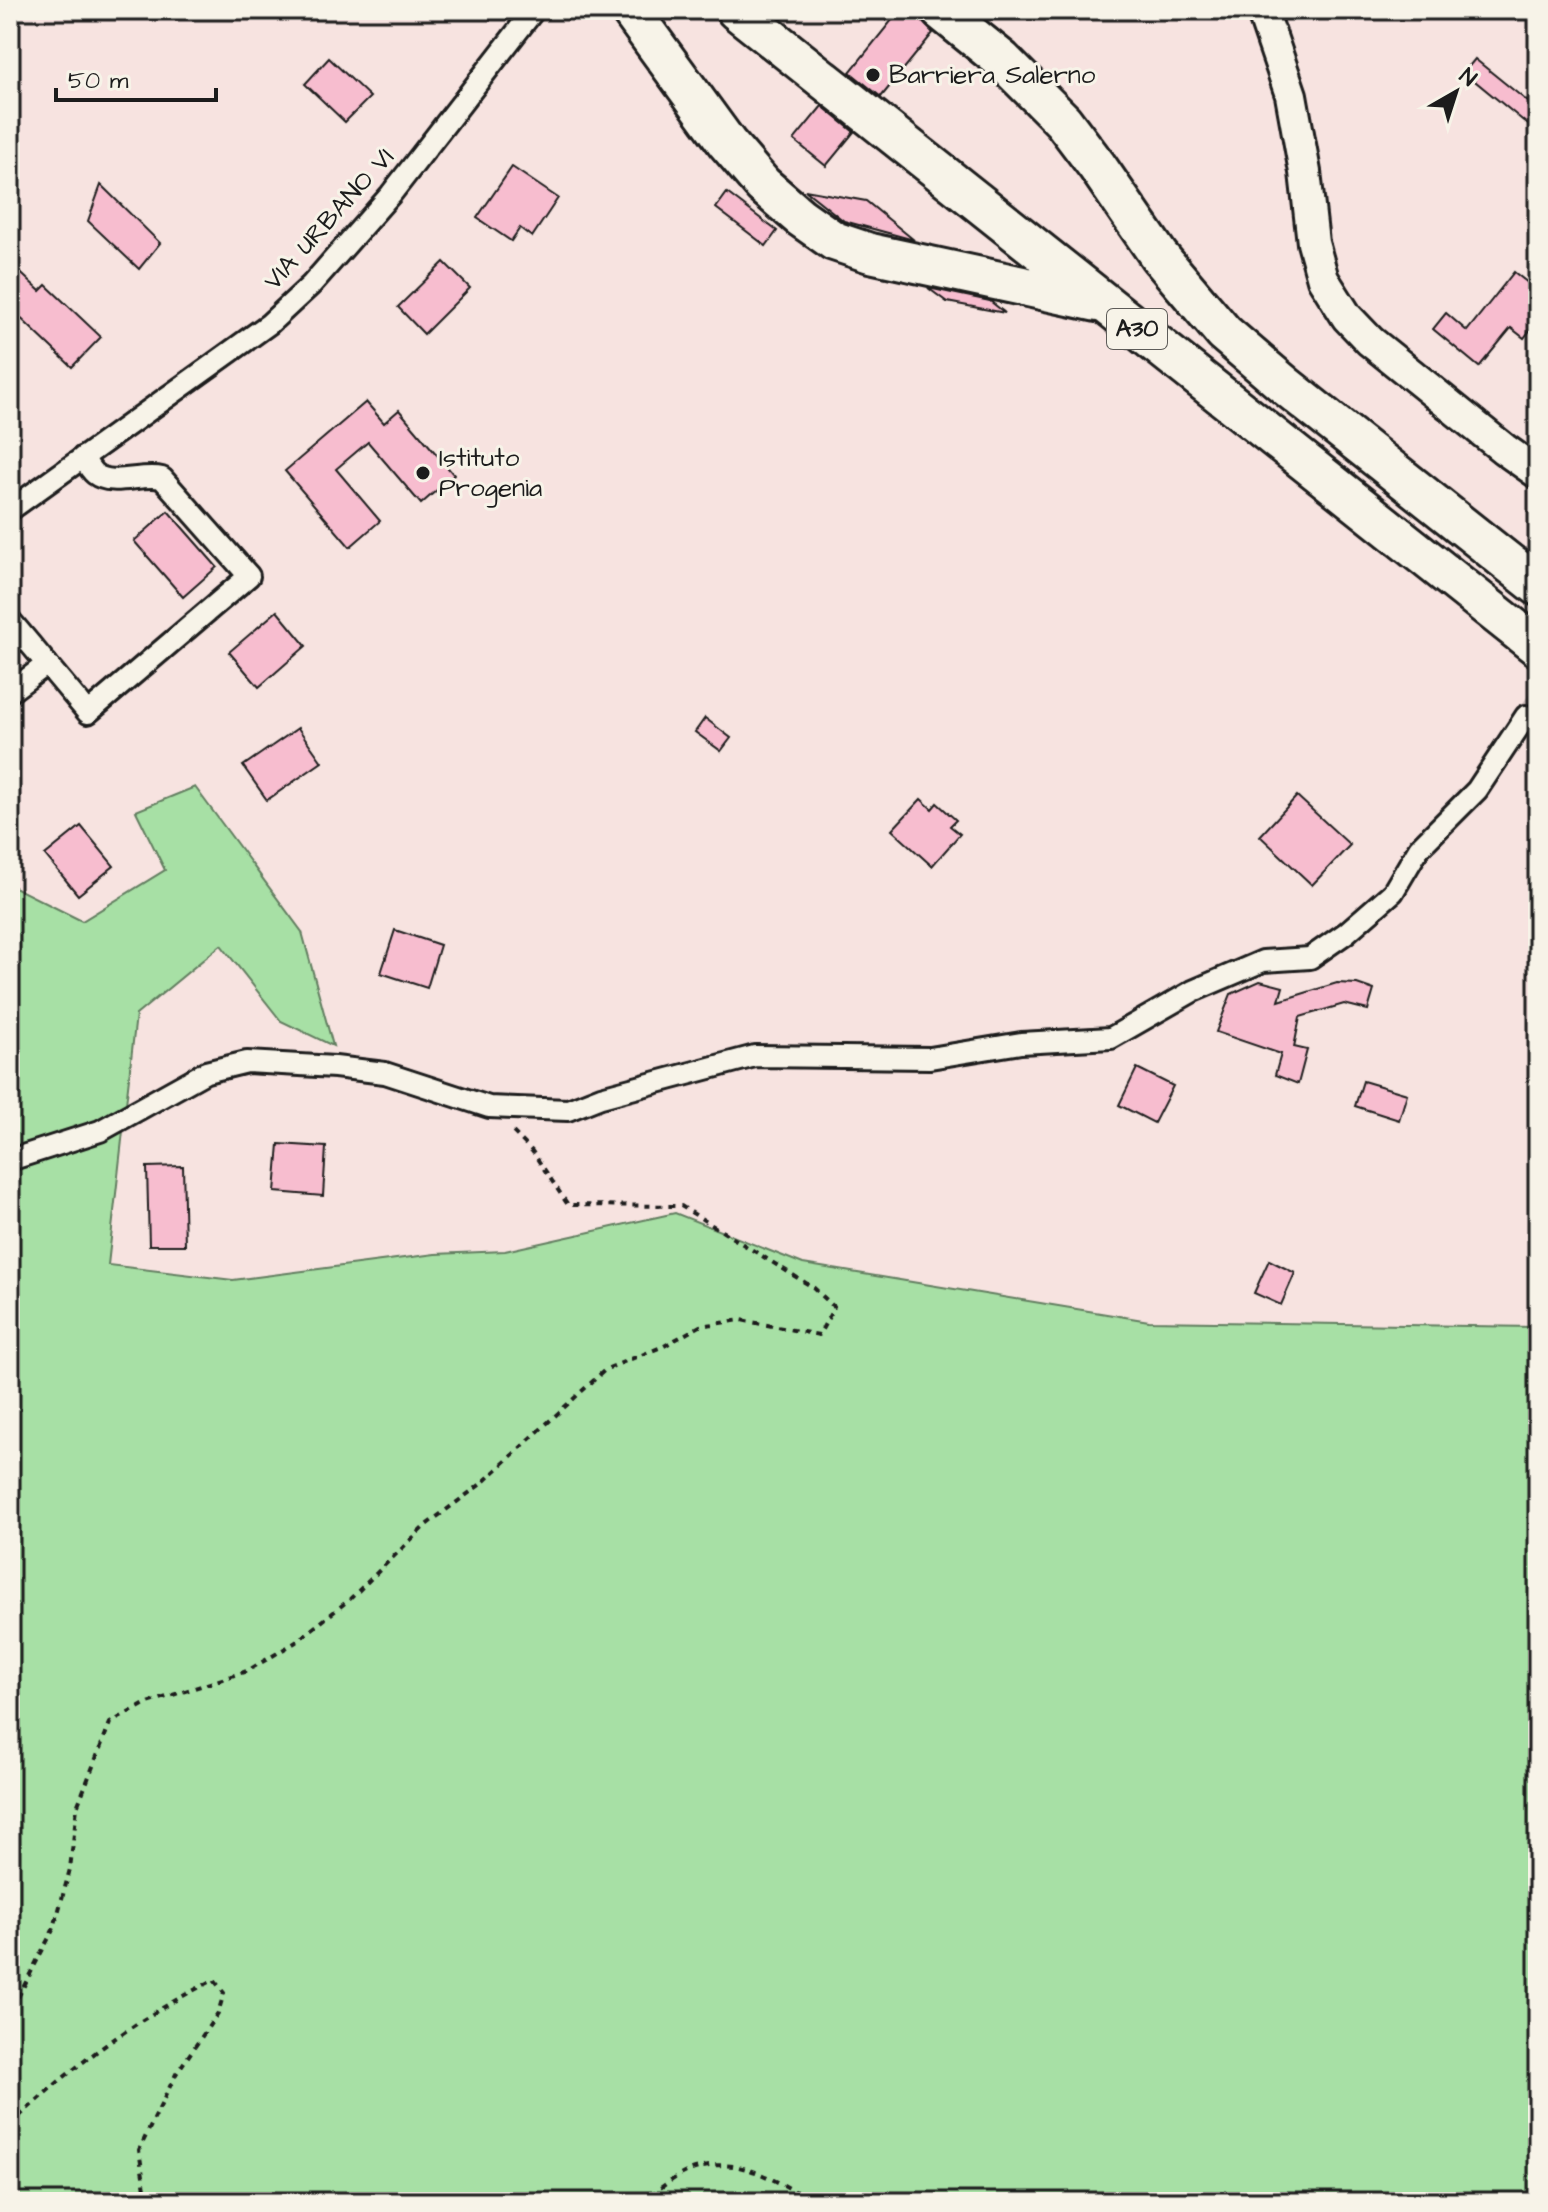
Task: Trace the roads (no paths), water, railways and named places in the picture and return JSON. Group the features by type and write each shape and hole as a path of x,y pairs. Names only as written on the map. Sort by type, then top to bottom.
{"highway":[{"path":"630,10 747,168 785,205 834,241 870,253 1106,304"},
{"name":"A30","path":"736,10 1538,647"},
{"name":"A30","path":"940,10 1002,60 1063,121 1159,256 1224,333 1538,586"}],"main road":[{"path":"1262,10 1291,95 1305,172 1313,243 1323,279 1347,317 1370,341 1538,473"}],"street":[{"name":"VIA URBANO VI","path":"10,510 269,324 311,285 391,194 534,10"},
{"path":"10,620 88,713 249,576 162,478 150,475 106,479 94,474 83,457"},
{"path":"10,692 47,664"},
{"path":"10,1160 100,1131 206,1072 247,1062 385,1073 489,1107 568,1110 601,1097 755,1056 930,1058 1021,1043 1111,1038 1193,991 1263,961 1310,958 1346,933 1393,892 1419,848 1477,790 1526,716"}],"tunnel":[{"path":"1526,716 1538,699"}],"place":[{"name":"Barriera Salerno","path":"873,75"},
{"name":"Istituto Progenia","path":"423,473"}]}
